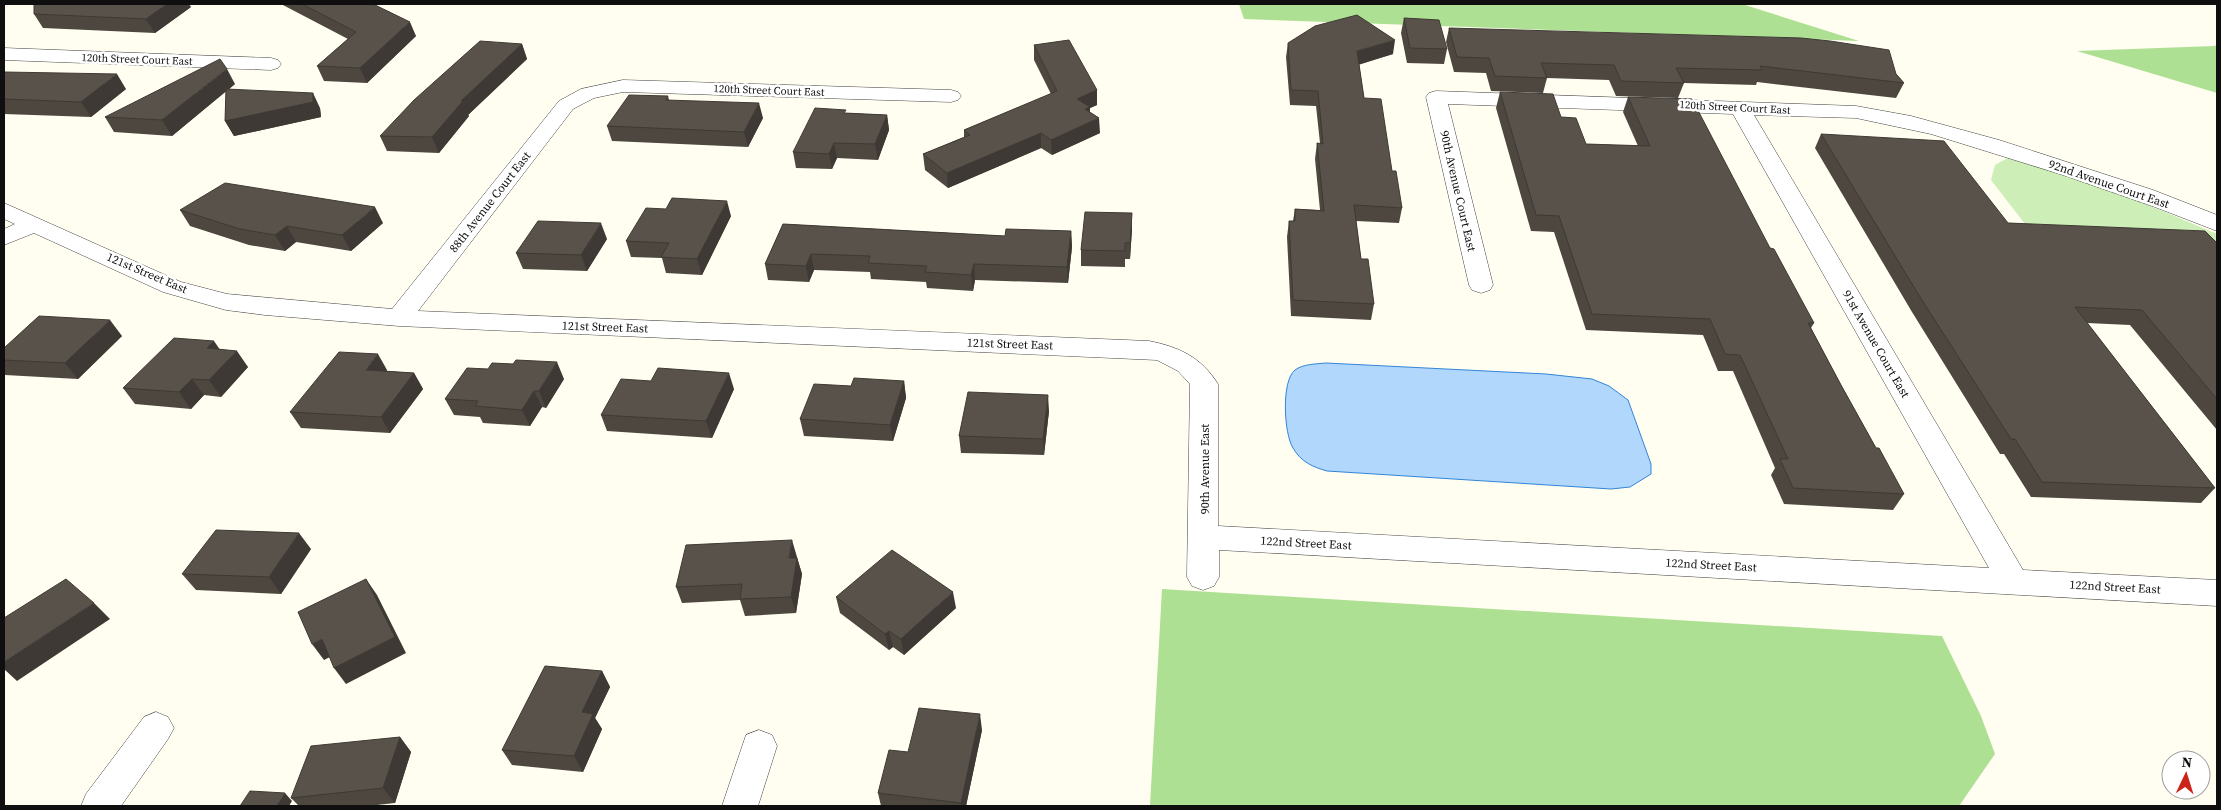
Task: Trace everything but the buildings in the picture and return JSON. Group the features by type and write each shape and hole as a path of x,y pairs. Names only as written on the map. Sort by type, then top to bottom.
{"street":[{"name":"120th Street Court East","path":"4,54 271,64"},
{"name":"120th Street Court East","path":"588,92 623,86 951,96"},
{"name":"88th Avenue Court East","path":"399,318 566,105 588,92"},
{"name":"120th Street Court East","path":"1436,97 1856,112 1900,119 2000,147"},
{"name":"90th Avenue Court East","path":"1436,97 1481,285"},
{"name":"91st Avenue Court East","path":"1739,107 2013,581"},
{"name":"92nd Avenue Court East","path":"2000,147 2138,192 2217,224"},
{"name":"121st Street East","path":"4,210 172,287 226,302 399,318 1149,350 1163,353 1190,365"},
{"path":"4,238 34,224"},
{"name":"90th Avenue East","path":"1190,365 1204,384 1206,393 1203,577"},
{"name":"122nd Street East","path":"1204,537 2217,593"},
{"path":"99,806 156,728"},
{"path":"740,806 759,746"}],"green space":[{"path":"1239,4 1742,4 1859,41 1244,19"},
{"path":"2217,45 2217,93 2077,51 2214,46"},
{"path":"2011,156 2120,193 2217,234 2217,241 2032,233 1991,180 1995,165"},
{"path":"1162,589 1942,636 1981,716 1995,754 1959,806 1150,806"}],"water":[{"path":"1326,363 1546,374 1592,379 1609,386 1628,400 1651,464 1651,474 1630,487 1611,489 1327,471 1312,466 1296,453 1290,441 1286,420 1286,396 1291,376 1295,370 1306,365"}]}
